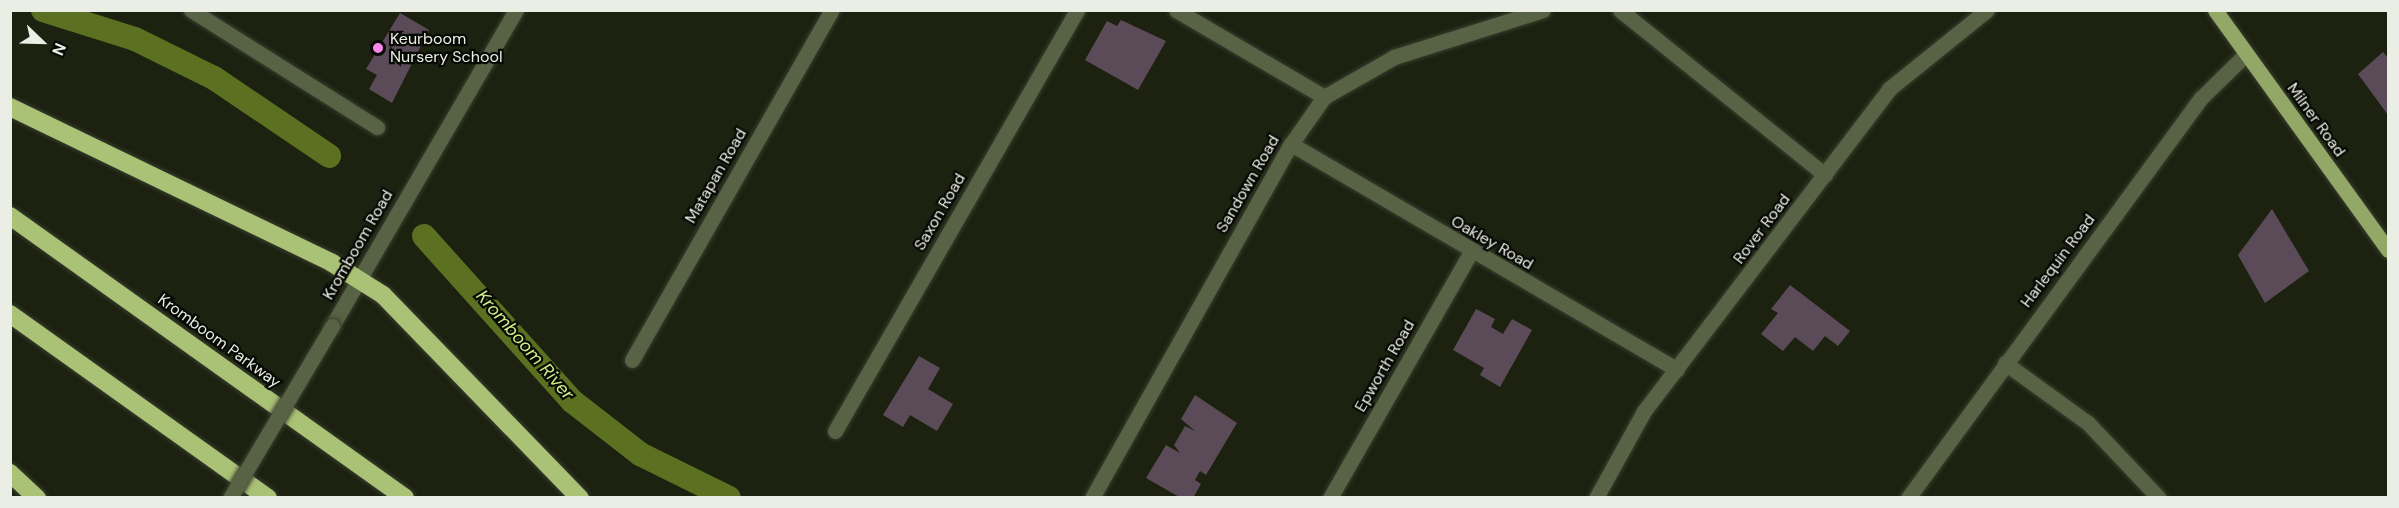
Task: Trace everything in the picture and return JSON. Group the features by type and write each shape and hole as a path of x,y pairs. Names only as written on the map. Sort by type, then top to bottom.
{"highway":[{"path":"10,107 358,280 425,334 580,498"},
{"name":"Kromboom Parkway","path":"10,216 405,498"},
{"path":"10,314 268,498"},
{"path":"10,473 37,498"}],"main road":[{"name":"Milner Road","path":"2215,10 2388,250"}],"street":[{"path":"191,10 377,127"},
{"name":"Kromboom Road","path":"230,498 333,326 516,10"},
{"name":"Matapan Road","path":"632,360 832,10"},
{"name":"Saxon Road","path":"835,431 1077,10"},
{"path":"1176,10 1324,97"},
{"name":"Sandown Road","path":"1092,498 1291,144 1324,97 1372,66 1543,10"},
{"path":"1620,10 1825,175"},
{"name":"Rover Road","path":"1598,497 1644,411 1904,73 1987,10"},
{"name":"Harlequin Road","path":"1908,498 2201,98 2246,54"},
{"name":"Oakley Road","path":"1291,144 1471,252 1677,370"},
{"name":"Epworth Road","path":"1330,498 1471,252"},
{"path":"2005,363 2088,423 2159,498"}],"building":[{"path":"400,13 429,30 392,103 369,89 377,75 366,69"},
{"path":"1121,20 1166,41 1138,90 1085,60 1107,21 1117,26"},
{"path":"2383,52 2388,58 2388,115 2358,74"},
{"path":"2272,209 2309,271 2265,303 2238,255"},
{"path":"1790,285 1850,331 1838,346 1825,336 1813,351 1795,337 1783,351 1761,334 1778,313 1771,309"},
{"path":"1476,309 1495,319 1491,327 1503,334 1512,319 1532,330 1500,387 1480,375 1484,368 1453,350"},
{"path":"919,356 940,368 928,389 953,404 937,431 910,415 903,427 883,415"},
{"path":"1195,395 1237,423 1206,475 1200,471 1195,480 1201,484 1193,498 1181,498 1146,478 1166,445 1180,453 1174,445 1185,426 1195,431 1181,419"}],"waterway":[{"name":"Kromboom River","path":"43,10 135,39 214,78 329,156"},
{"name":"Kromboom River","path":"424,236 572,401 640,454 729,498"}],"place":[{"name":"Keurboom Nursery School","path":"378,48"}]}
